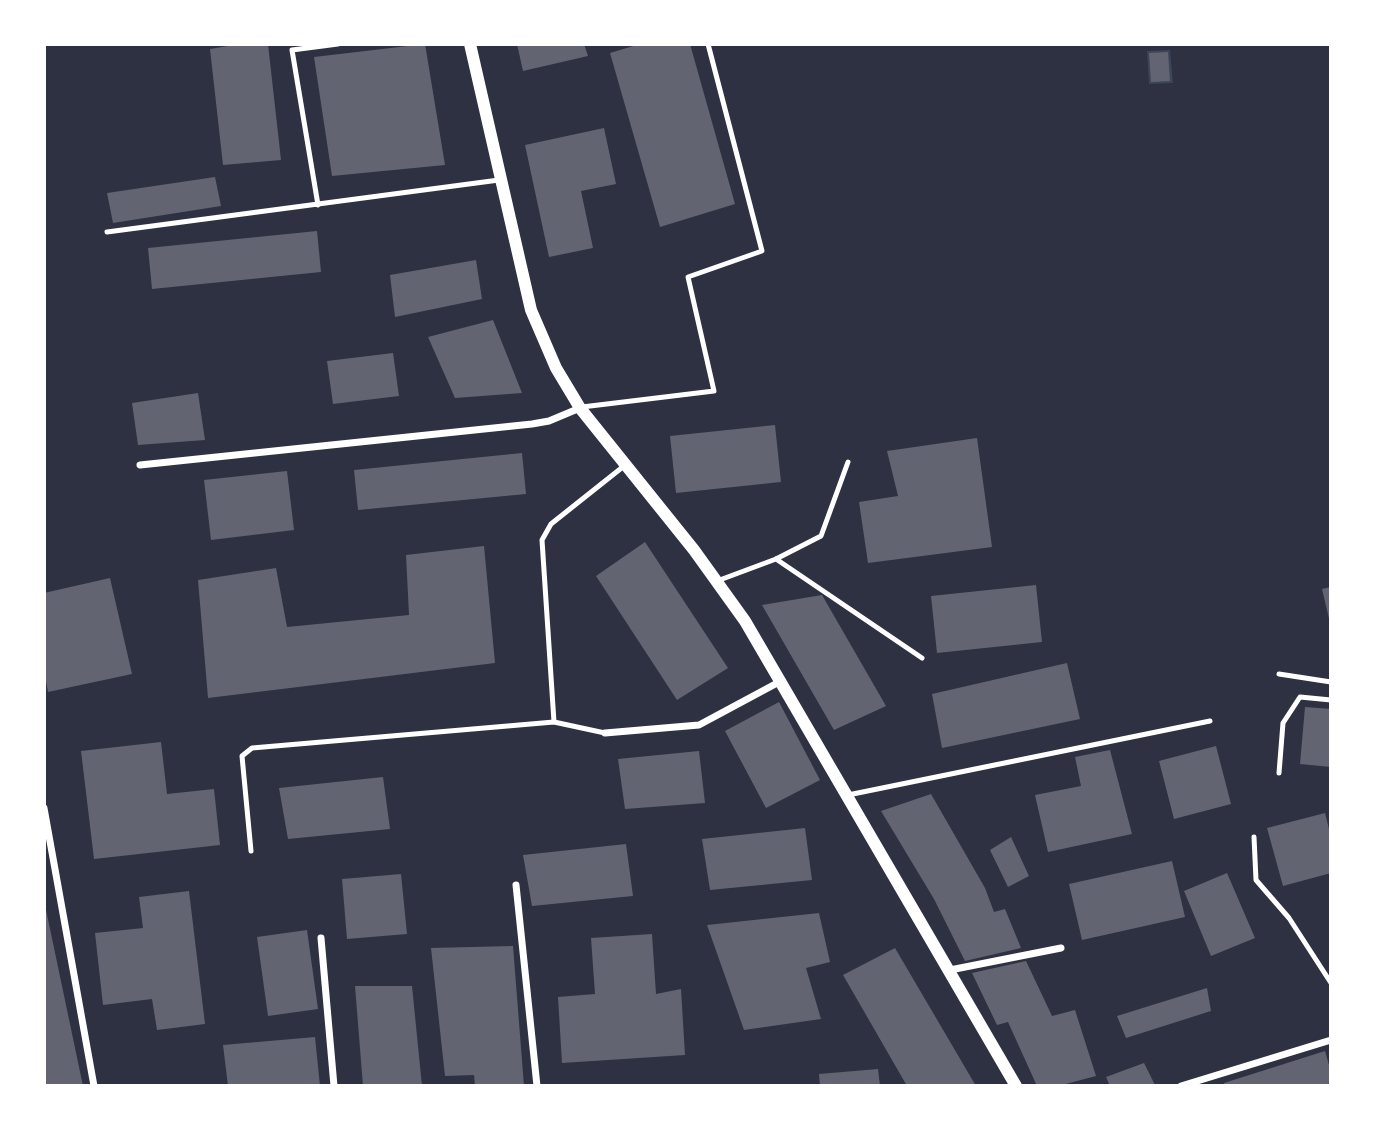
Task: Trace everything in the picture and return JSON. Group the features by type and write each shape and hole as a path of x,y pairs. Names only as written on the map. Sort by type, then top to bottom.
{"street":[{"path":"470,44 503,180 523,279 541,340 580,408 717,581 782,681 1016,1086"},
{"path":"140,465 532,424 580,408"},
{"path":"606,733 699,725 782,681"},
{"path":"44,808 94,1086"},
{"path":"516,885 537,1086"},
{"path":"321,938 334,1086"},
{"path":"950,970 1061,948"},
{"path":"1181,1086 1331,1040"}],"lane":[{"path":"318,205 292,50 338,44"},
{"path":"580,408 714,391 688,276 762,251 708,44"},
{"path":"107,232 503,180"},
{"path":"717,581 776,559 821,536 848,462"},
{"path":"554,722 542,540 544,531 625,465"},
{"path":"776,559 922,658"},
{"path":"1279,674 1331,682"},
{"path":"1279,773 1283,723 1300,697 1331,700"},
{"path":"848,795 1210,721"},
{"path":"251,851 242,756 252,748 554,722 606,733"},
{"path":"1254,836 1256,880 1289,918 1331,983"}],"shaded area":[{"path":"1170,50 1173,83 1149,84 1147,51"}],"building":[{"path":"240,44 268,44 281,160 223,165 210,49"},
{"path":"425,44 445,165 332,176 314,57"},
{"path":"517,44 584,44 588,56 523,71"},
{"path":"640,44 690,44 735,204 660,227 610,53"},
{"path":"1168,52 1170,81 1151,82 1149,53"},
{"path":"604,128 616,184 581,191 593,248 549,257 525,145"},
{"path":"215,177 221,206 113,223 107,193"},
{"path":"317,231 321,272 152,289 148,248"},
{"path":"476,260 482,299 395,317 390,275"},
{"path":"493,320 522,393 455,398 428,337"},
{"path":"393,353 399,396 333,404 327,361"},
{"path":"198,393 205,440 138,445 132,403"},
{"path":"775,425 781,482 676,493 670,436"},
{"path":"977,438 992,547 868,563 859,502 898,496 887,451"},
{"path":"522,453 526,494 358,510 354,470"},
{"path":"287,471 294,530 211,540 204,480"},
{"path":"645,542 728,668 677,700 596,576"},
{"path":"484,546 495,663 208,698 198,580 276,568 287,627 409,615 406,555"},
{"path":"110,578 132,674 48,692 44,671 44,593"},
{"path":"1036,585 1042,642 937,653 931,596"},
{"path":"1331,587 1331,622 1330,623 1322,589"},
{"path":"822,595 886,706 834,730 762,605"},
{"path":"1067,663 1080,719 942,748 932,694"},
{"path":"779,702 820,780 766,808 725,731"},
{"path":"1305,707 1331,709 1331,767 1300,764"},
{"path":"161,742 167,794 214,789 220,845 94,859 81,751"},
{"path":"1216,746 1231,804 1174,819 1159,761"},
{"path":"1110,750 1132,834 1048,852 1035,795 1081,786 1075,757"},
{"path":"699,751 705,803 625,809 618,759"},
{"path":"383,777 390,829 288,839 279,788"},
{"path":"931,794 985,888 994,912 1005,909 1021,948 965,961 934,899 881,811"},
{"path":"1325,813 1331,837 1331,873 1283,886 1267,828"},
{"path":"805,828 812,880 710,890 702,839"},
{"path":"1011,837 1029,876 1008,887 990,850"},
{"path":"626,844 633,896 532,906 523,855"},
{"path":"1172,861 1185,917 1082,940 1069,884"},
{"path":"1227,873 1255,938 1211,956 1184,891"},
{"path":"401,874 407,934 347,939 342,879"},
{"path":"189,891 205,1024 157,1030 152,999 103,1005 95,933 143,928 139,897"},
{"path":"45,905 83,1086 44,1086"},
{"path":"819,913 830,962 806,968 821,1019 744,1030 707,925"},
{"path":"307,930 318,1009 268,1016 257,937"},
{"path":"652,934 656,994 681,989 685,1055 562,1063 558,997 595,994 591,938"},
{"path":"513,946 524,1086 475,1086 474,1075 445,1076 431,948"},
{"path":"895,948 976,1086 907,1086 843,975"},
{"path":"1026,961 1052,1016 1075,1010 1096,1076 1058,1086 1037,1086 1008,1022 997,1025 972,973"},
{"path":"355,986 412,986 422,1086 363,1086"},
{"path":"1207,988 1211,1011 1126,1038 1117,1016"},
{"path":"315,1037 320,1086 228,1086 223,1045"},
{"path":"1325,1051 1331,1072 1331,1086 1225,1086 1224,1083"},
{"path":"1144,1063 1155,1085 1110,1086 1106,1077"},
{"path":"878,1069 880,1086 820,1086 819,1074"}]}
